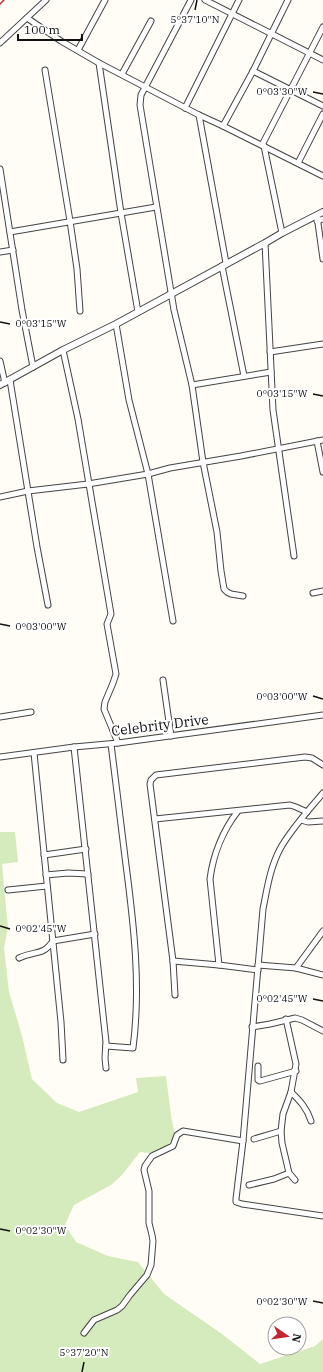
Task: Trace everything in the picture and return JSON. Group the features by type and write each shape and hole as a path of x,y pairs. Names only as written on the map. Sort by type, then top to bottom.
{"street":[{"path":"0,43 46,0"},
{"path":"78,50 105,0"},
{"path":"191,0 141,95 140,105 171,293 192,384 217,532 220,571 224,589 231,594 243,596"},
{"path":"205,0 323,60"},
{"path":"186,108 239,0"},
{"path":"223,126 253,71 288,0"},
{"path":"27,18 99,63 199,115 323,176"},
{"path":"122,74 151,21"},
{"path":"282,233 263,146 323,27"},
{"path":"99,63 121,213 138,312"},
{"path":"44,70 70,221 77,269 80,311"},
{"path":"253,71 323,106"},
{"path":"298,163 323,114"},
{"path":"199,115 244,376"},
{"path":"0,169 33,367"},
{"path":"10,232 156,207"},
{"path":"5,383 63,350 116,324 282,233 317,218 323,212"},
{"path":"317,218 323,219"},
{"path":"317,218 323,259"},
{"path":"265,243 273,410 294,556"},
{"path":"0,252 13,250"},
{"path":"116,324 129,400 148,474 173,621"},
{"path":"270,352 323,344"},
{"path":"63,350 78,419 111,614 107,624 116,674 105,702 104,709 118,743"},
{"path":"0,361 28,491 48,605"},
{"path":"192,384 271,372"},
{"path":"0,497 28,491 88,484 148,474 170,468 278,450 320,441 323,472"},
{"path":"313,593 323,591"},
{"path":"163,680 171,736"},
{"path":"0,717 31,712"},
{"name":"Celebrity Drive","path":"0,757 74,747 118,743 323,715"},
{"path":"106,1046 133,1048 137,959 130,891 110,744"},
{"path":"74,747 95,934 106,1046 106,1068"},
{"path":"34,753 61,1022 63,1060"},
{"path":"175,995 173,961 150,784 151,780 156,775 305,757 312,758 323,765"},
{"path":"323,793 306,812 280,850 273,865 263,909 236,1202 323,1216"},
{"path":"155,819 290,805 296,806 306,812"},
{"path":"219,965 210,879 211,868 228,825 238,811"},
{"path":"301,820 308,822 323,822"},
{"path":"44,856 86,849"},
{"path":"46,875 68,873 88,874"},
{"path":"8,890 47,886"},
{"path":"296,968 323,931"},
{"path":"20,958 27,954 41,952 48,949 53,941 95,934"},
{"path":"173,961 258,968 296,968 323,975"},
{"path":"252,1027 299,1019 323,1031"},
{"path":"286,1020 295,1058 296,1071 291,1092 283,1114 281,1131 282,1143 289,1173 295,1180"},
{"path":"258,1066 258,1080 260,1081 296,1071"},
{"path":"291,1092 304,1105 308,1111 311,1121"},
{"path":"84,1333 94,1320 117,1310 122,1306 150,1271 153,1241 149,1223 149,1191 144,1170 148,1160 157,1153 173,1146 177,1135 183,1131 242,1140"},
{"path":"254,1139 281,1131"},
{"path":"250,1185 289,1173"}],"green space":[{"path":"0,832 15,832 18,862 2,864 8,928 4,948 9,992 22,1036 32,1079 57,1103 79,1112 138,1092 136,1078 166,1076 175,1136 164,1148 156,1152 140,1152 122,1175 111,1185 74,1205 65,1225 76,1242 108,1256 138,1262 164,1294 222,1334 260,1364 284,1356 307,1356 307,1349 315,1346 323,1339 323,1372 0,1372"}],"railway":[{"path":"0,4 4,0"}]}
